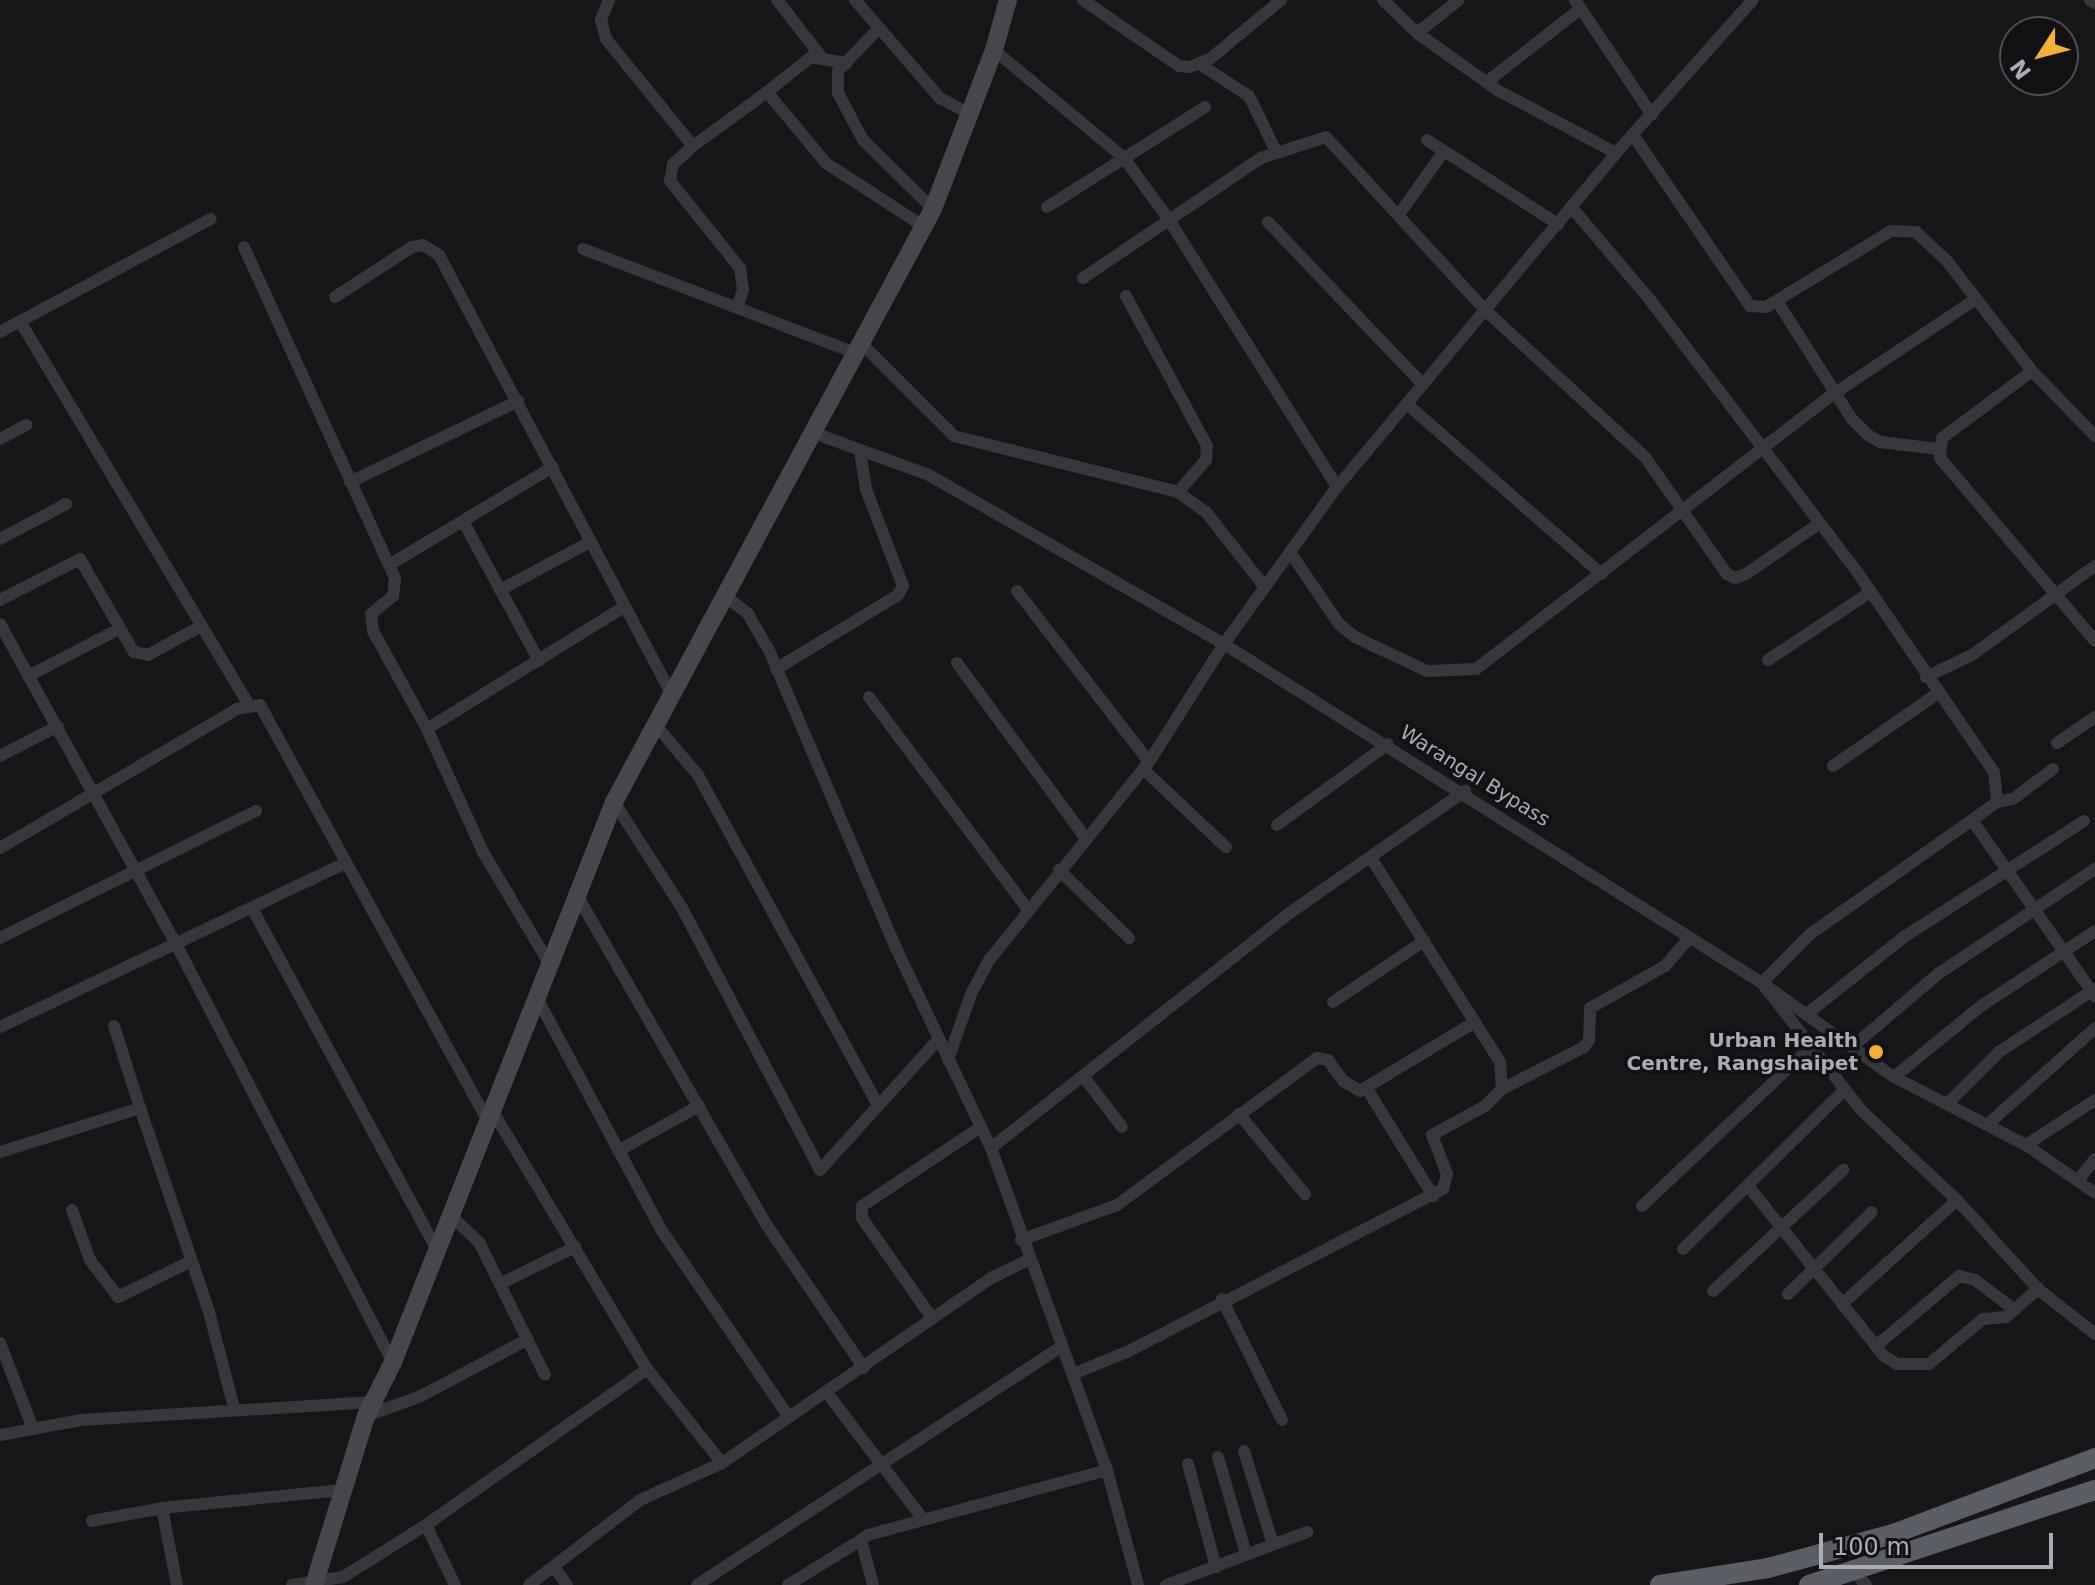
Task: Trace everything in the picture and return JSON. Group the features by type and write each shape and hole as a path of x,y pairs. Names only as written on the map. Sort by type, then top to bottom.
{"highway":[{"path":"1660,1585 1768,1568 1893,1534 2095,1458"},
{"path":"1809,1585 1859,1578 2095,1490"}],"main road":[{"path":"315,1583 370,1409 393,1362 614,802 933,209 994,50 1008,0"}],"street":[{"path":"609,0 601,20 606,39 693,146"},
{"path":"777,0 820,55 846,63"},
{"path":"855,0 940,98 970,114"},
{"path":"1083,0 1179,66 1201,65 1249,96 1276,151"},
{"path":"1201,65 1281,0"},
{"path":"1383,0 1417,33 1488,81 1616,153"},
{"path":"1417,33 1459,0"},
{"path":"948,1060 971,994 1027,908 1146,765 1224,644 1337,487 1408,405 1484,309 1747,2"},
{"path":"1488,81 1578,4 1652,115"},
{"path":"879,28 838,71 838,93 863,140 933,209"},
{"path":"994,50 1124,158 1169,220 1337,487"},
{"path":"737,307 743,290 740,268 670,181 673,164 693,146 820,55"},
{"path":"767,92 826,163 923,226"},
{"path":"1047,207 1205,107"},
{"path":"1633,135 1739,295 1759,308 1777,301 1868,243 1905,229 1933,246 2032,371 2095,436"},
{"path":"1083,278 1276,151 1326,137 1400,213 1484,309 1632,442 1684,510 1719,564 1735,578 1820,523"},
{"path":"1427,140 1558,224"},
{"path":"1400,213 1444,151"},
{"path":"1572,208 1647,296 1820,523 1994,772 1997,802"},
{"path":"0,332 211,219"},
{"path":"1268,222 1423,385"},
{"path":"244,247 389,565 396,589 369,621 427,729 483,852 550,965"},
{"path":"335,297 412,247 432,249 518,401 622,608 671,694"},
{"path":"583,249 737,307 858,348 954,436 1178,492 1206,512 1264,586"},
{"path":"1126,296 1207,446 1206,460 1178,492"},
{"path":"1290,552 1339,624 1376,648 1442,674 1476,669 1835,393 1976,299"},
{"path":"1777,301 1852,419 1880,442 1939,449"},
{"path":"20,321 248,704 268,713 346,863 490,1116 575,1247 647,1369 722,1463"},
{"path":"2032,371 1942,438 1939,449 1947,469 2095,641"},
{"path":"350,482 518,401"},
{"path":"1408,405 1602,574"},
{"path":"0,439 26,425"},
{"name":"Warangal Bypass","path":"811,432 929,475 1224,644 1465,791 1808,1013 1894,1077 1949,1102 2026,1145 2095,1193"},
{"path":"776,669 898,595 903,586 866,489 860,452"},
{"path":"389,565 553,467"},
{"path":"0,539 66,504"},
{"path":"463,521 539,661"},
{"path":"500,590 590,542"},
{"path":"0,600 80,559 128,647 141,656 201,626"},
{"path":"1926,677 1972,655 2095,566"},
{"path":"1017,591 1146,765 1226,847"},
{"path":"1768,660 1869,593"},
{"path":"724,595 753,621 938,1040 991,1148 1028,1260 1107,1470 1138,1585"},
{"path":"427,729 622,608"},
{"path":"0,624 176,944 393,1362"},
{"path":"28,676 119,629"},
{"path":"957,663 1085,837"},
{"path":"1833,766 1938,693"},
{"path":"869,697 1027,908"},
{"path":"0,848 93,798 248,704"},
{"path":"2057,743 2095,717"},
{"path":"654,723 698,775 878,1105"},
{"path":"0,756 58,726"},
{"path":"1277,825 1388,744"},
{"path":"2053,769 2013,799 1997,802 1809,935 1762,983 1844,1090 1957,1200 2038,1289 2095,1334"},
{"path":"991,1148 1288,914 1465,791"},
{"path":"614,802 682,908 820,1170 938,1040"},
{"path":"0,938 137,874 256,811"},
{"path":"1949,1102 1999,1052 2094,992 2006,873 1972,820"},
{"path":"1808,1013 1904,937 2084,821"},
{"path":"1371,858 1500,1062 1502,1089"},
{"path":"0,1027 346,863"},
{"path":"1852,1047 1938,974 2095,869"},
{"path":"1059,870 1129,938"},
{"path":"578,897 766,1224 864,1368"},
{"path":"252,908 437,1250"},
{"path":"1894,1077 1981,1006 2095,931"},
{"path":"1073,1374 1129,1351 1222,1299 1433,1196 1447,1181 1432,1135 1485,1106 1502,1089 1584,1047 1589,1040 1590,1008 1672,960 1690,937"},
{"path":"1333,1002 1424,941"},
{"path":"537,998 662,1231 789,1417"},
{"path":"1021,1240 1117,1205 1317,1058 1328,1060 1353,1089 1367,1089 1475,1022"},
{"path":"114,1026 189,1262 214,1326 234,1408"},
{"path":"1987,1125 2095,1028"},
{"path":"1642,1206 1811,1047"},
{"path":"1083,1076 1122,1127"},
{"path":"1367,1089 1433,1196"},
{"path":"1683,1249 1844,1090"},
{"path":"2026,1145 2095,1100"},
{"path":"618,1151 699,1106"},
{"path":"0,1152 140,1108"},
{"path":"1239,1114 1305,1194"},
{"path":"932,1318 862,1218 862,1206 981,1127"},
{"path":"2078,1180 2095,1159"},
{"path":"1713,1291 1843,1170"},
{"path":"1749,1187 1890,1361 1923,1366 1983,1319 2002,1319 2038,1289"},
{"path":"1842,1304 1957,1200"},
{"path":"72,1210 90,1260 118,1297 189,1262"},
{"path":"1788,1294 1872,1212"},
{"path":"451,1216 479,1242 545,1375"},
{"path":"500,1284 575,1247"},
{"path":"529,1585 659,1488 722,1463 864,1368 932,1318 1028,1260"},
{"path":"1876,1346 1959,1276 1975,1280 2015,1310"},
{"path":"1222,1299 1282,1420"},
{"path":"0,1435 32,1426 234,1408 370,1409 421,1396 528,1339"},
{"path":"0,1343 32,1426"},
{"path":"697,1585 1062,1346"},
{"path":"292,1585 315,1583 356,1571 647,1369"},
{"path":"827,1393 882,1461 923,1519"},
{"path":"1244,1451 1273,1544"},
{"path":"1218,1457 1246,1554"},
{"path":"1188,1464 1216,1567"},
{"path":"788,1585 861,1540 923,1519 1107,1470"},
{"path":"92,1521 162,1508 342,1490"},
{"path":"162,1508 177,1585"},
{"path":"426,1525 455,1585"},
{"path":"1166,1585 1307,1532"},
{"path":"861,1540 873,1585"},
{"path":"554,1567 567,1585"}],"place":[{"name":"Urban Health Centre, Rangshaipet","path":"1876,1052"}]}
